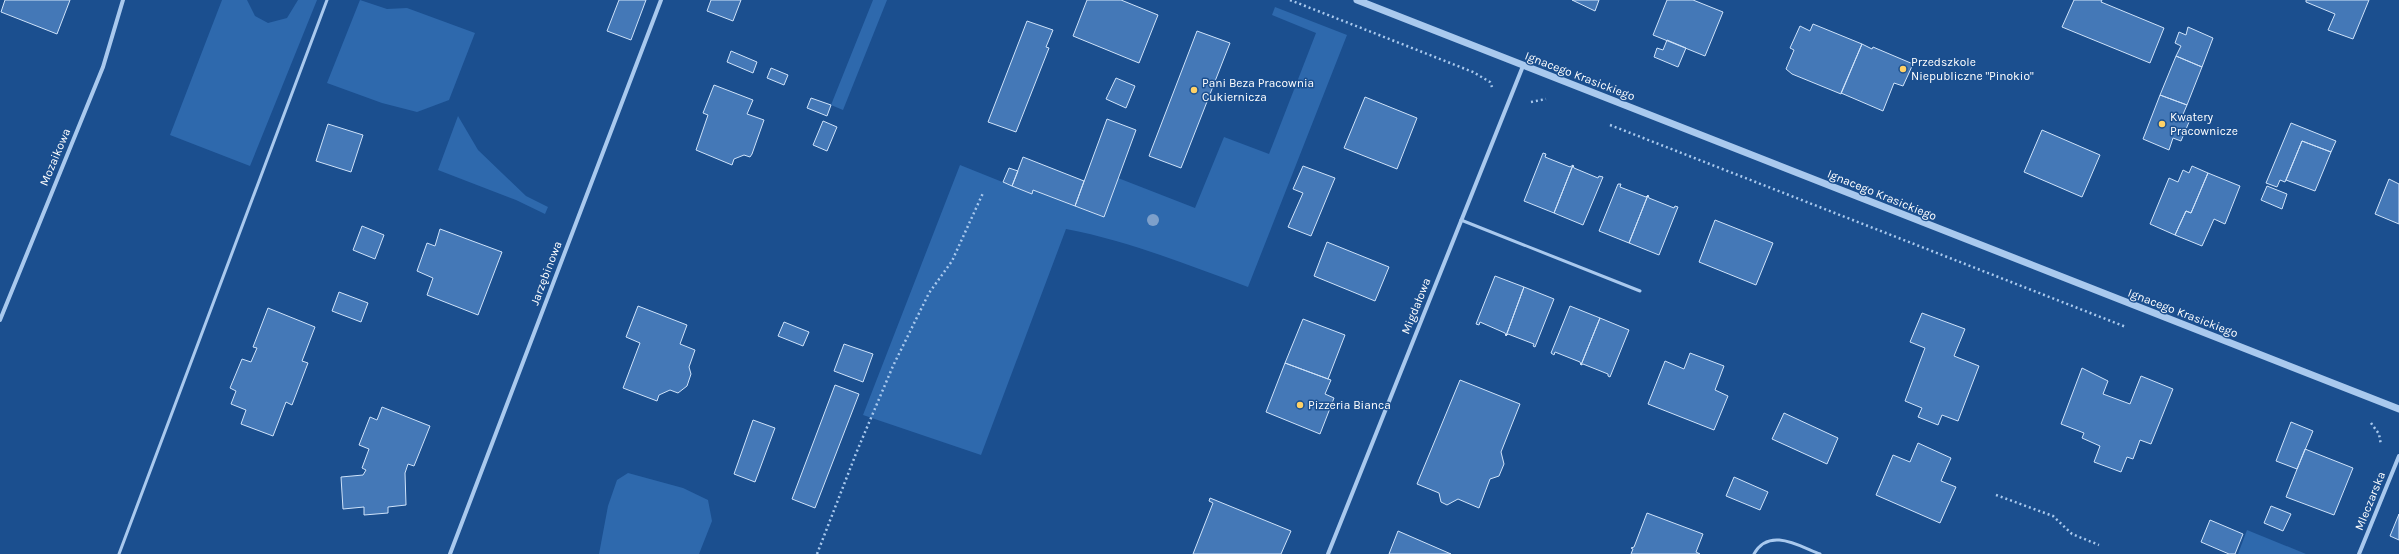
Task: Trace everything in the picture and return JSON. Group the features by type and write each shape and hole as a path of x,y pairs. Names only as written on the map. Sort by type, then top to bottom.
{"street":[{"name":"Mozaikowa","path":"0,320 103,67 123,0"},
{"name":"Jarzębinowa","path":"450,554 661,0"},
{"name":"Ignacego Krasickiego","path":"1357,0 2399,409"},
{"name":"Migdałowa","path":"1328,554 1523,66"},
{"name":"Mleczarska","path":"2359,554 2399,456"}],"lane":[{"path":"119,554 228,259 327,0"},
{"path":"1461,220 1640,291"},
{"path":"1754,554 1766,542 1782,539 1820,554"}],"path":[{"path":"1290,0 1473,72 1490,82 1493,95"},
{"path":"1527,106 1537,99 1545,99 1553,102"},
{"path":"1604,122 2128,328"},
{"path":"817,554 857,451 893,366 929,293 952,261 983,194"},
{"path":"2364,419 2371,422 2376,429 2381,439 2381,446"},
{"path":"1996,495 2053,516 2072,534 2099,545"}],"shaded area":[{"path":"222,0 247,0 255,16 268,23 287,18 298,0 317,0 250,166 170,135"},
{"path":"360,0 387,9 407,8 475,33 449,100 417,112 382,103 327,83"},
{"path":"873,0 887,0 843,110 831,105"},
{"path":"1275,7 1347,35 1248,287 1181,262 1135,247 1113,240 1066,229 981,455 863,415 960,165 1032,194 1033,190 1103,217 1118,178 1195,208 1224,137 1269,154 1316,33 1272,15"},
{"path":"458,116 478,150 526,196 548,207 545,214 516,200 438,170"},
{"path":"628,473 683,488 708,500 712,521 699,554 599,554 608,506 617,480"},
{"path":"2247,530 2306,554 2238,554"}],"building":[{"path":"5,0 70,0 57,34 1,12"},
{"path":"619,0 646,0 631,40 607,31"},
{"path":"711,0 741,0 733,21 707,11"},
{"path":"1087,0 1121,0 1158,15 1139,63 1073,36"},
{"path":"1572,0 1599,0 1595,11"},
{"path":"1667,0 1693,0 1723,12 1705,56 1653,35"},
{"path":"2074,0 2102,0 2101,2 2164,28 2150,63 2062,27"},
{"path":"2306,0 2369,0 2353,39 2328,30 2335,14 2306,2"},
{"path":"1027,21 1053,30 1046,47 1049,48 1016,132 988,122"},
{"path":"1813,24 1862,44 1841,94 1792,74 1786,69 1794,50 1790,48 1800,26 1810,31"},
{"path":"2188,27 2213,38 2202,67 2176,56 2181,46 2175,43 2179,32 2186,35"},
{"path":"1197,31 1230,43 1181,168 1149,156"},
{"path":"1667,40 1686,48 1678,67 1654,57 1657,48 1663,50"},
{"path":"1862,44 1872,49 1873,47 1913,64 1903,86 1894,83 1883,111 1841,93"},
{"path":"731,51 757,62 753,73 727,62"},
{"path":"2176,56 2202,67 2187,105 2160,95"},
{"path":"771,68 788,75 784,85 767,78"},
{"path":"1116,78 1135,86 1126,108 1106,99"},
{"path":"714,85 753,100 747,114 764,120 750,157 744,155 734,159 732,165 696,150 708,115 703,113"},
{"path":"2160,95 2187,105 2181,119 2189,122 2181,141 2173,138 2169,150 2143,139"},
{"path":"1365,97 1417,118 1397,169 1344,148"},
{"path":"811,98 831,105 827,116 807,108"},
{"path":"1107,119 1136,130 1104,217 1075,206"},
{"path":"823,121 837,127 827,151 813,145"},
{"path":"2291,123 2336,141 2331,152 2302,141 2285,182 2280,180 2277,187 2266,183"},
{"path":"328,124 363,135 351,172 316,161"},
{"path":"2042,130 2100,155 2082,197 2024,172"},
{"path":"2302,141 2331,152 2315,191 2286,180"},
{"path":"1543,153 1546,154 1545,157 1570,167 1573,165 1554,213 1524,201"},
{"path":"1023,157 1084,181 1075,206 1033,190 1032,194 1012,186"},
{"path":"1573,165 1574,168 1598,178 1599,176 1603,177 1583,225 1554,213"},
{"path":"1303,166 1335,178 1311,236 1288,227 1303,193 1293,189"},
{"path":"2192,166 2208,173 2191,213 2186,211 2175,235 2150,224 2169,178 2178,182 2183,170 2189,173"},
{"path":"1009,168 1018,171 1012,186 1003,182"},
{"path":"2208,173 2240,186 2225,224 2214,219 2202,246 2175,235 2186,211 2191,213"},
{"path":"2389,179 2399,184 2399,224 2375,214"},
{"path":"1618,184 1621,184 1620,187 1646,197 1648,195 1629,243 1599,231"},
{"path":"2267,186 2287,194 2282,209 2261,200"},
{"path":"1648,195 1649,198 1674,208 1675,206 1678,207 1659,255 1629,243"},
{"path":"1715,220 1773,243 1756,285 1699,262"},
{"path":"362,226 384,235 375,259 353,250"},
{"path":"440,229 502,252 478,315 427,295 433,278 417,271 427,243 435,246"},
{"path":"1327,242 1389,267 1375,301 1314,276"},
{"path":"1495,276 1524,287 1506,336 1505,333 1480,322 1479,325 1476,324"},
{"path":"1524,287 1554,299 1535,347 1533,346 1534,344 1508,334 1506,336"},
{"path":"339,292 368,303 361,322 332,311"},
{"path":"638,306 687,325 680,344 695,350 689,367 691,374 687,386 678,393 670,390 659,395 657,401 623,388 640,343 626,337"},
{"path":"1570,306 1600,318 1581,365 1580,362 1555,352 1554,355 1551,353"},
{"path":"268,308 315,327 302,361 308,363 292,405 286,402 273,436 241,424 246,410 231,404 236,391 230,388 242,359 251,362 257,348 253,347"},
{"path":"1922,313 1965,329 1954,356 1979,366 1958,421 1942,415 1938,425 1918,417 1922,408 1905,401 1925,348 1910,342"},
{"path":"1600,318 1629,330 1610,377 1608,374 1583,364 1581,365"},
{"path":"1303,319 1345,335 1328,379 1285,363"},
{"path":"784,322 809,332 803,346 778,336"},
{"path":"844,344 873,354 863,382 834,371"},
{"path":"1690,353 1724,366 1715,390 1728,396 1714,430 1648,404 1665,361 1684,369"},
{"name":"Pizzeria Bianca","path":"1285,363 1331,380 1325,394 1334,398 1320,434 1266,412"},
{"path":"2082,368 2108,381 2103,394 2130,404 2141,376 2173,389 2151,444 2140,440 2133,459 2127,457 2121,472 2094,462 2100,446 2082,438 2084,433 2061,424"},
{"path":"1460,380 1520,404 1501,452 1504,464 1499,476 1490,479 1479,508 1458,499 1447,505 1441,502 1439,493 1417,484"},
{"path":"835,385 859,394 815,508 792,499"},
{"path":"382,407 430,426 414,466 408,464 405,473 406,505 388,507 388,513 364,515 364,507 343,509 341,477 363,475 366,470 362,468 369,449 359,445 370,417 377,420"},
{"path":"1784,413 1838,438 1827,464 1772,439"},
{"path":"753,420 775,428 755,482 734,474"},
{"path":"2291,422 2313,431 2297,469 2276,461"},
{"path":"1918,443 1951,458 1941,481 1956,487 1940,523 1876,495 1893,455 1910,462"},
{"path":"2305,449 2353,468 2334,515 2286,497"},
{"path":"1734,477 1768,492 1760,510 1726,496"},
{"path":"1210,498 1291,531 1281,554 1193,554 1213,503 1209,501"},
{"path":"2271,506 2291,514 2283,531 2264,523"},
{"path":"1647,513 1703,534 1696,552 1700,554 1631,554 1633,549 1631,548 1634,547"},
{"path":"2399,514 2399,540 2390,536"},
{"path":"2210,520 2243,534 2235,554 2229,554 2201,542"},
{"path":"1398,531 1451,554 1389,554"}],"place":[{"name":"Przedszkole Niepubliczne \"Pinokio\"","path":"1903,69"},
{"name":"Pani Beza Pracownia Cukiernicza","path":"1194,90"},
{"name":"Kwatery Pracownicze","path":"2162,124"},
{"name":"Pizzeria Bianca","path":"1300,405"}]}
